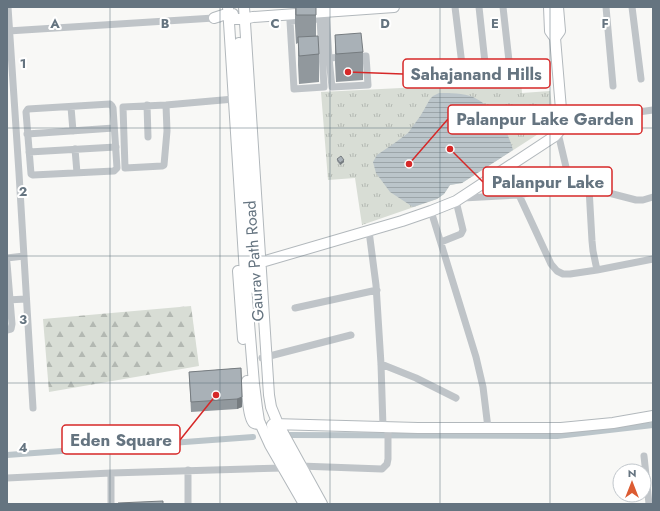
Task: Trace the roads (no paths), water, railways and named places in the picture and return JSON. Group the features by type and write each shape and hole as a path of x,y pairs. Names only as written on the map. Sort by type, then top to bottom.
{"street":[{"path":"8,7 33,408"},
{"path":"9,31 233,14 322,14 393,7"},
{"path":"454,7 463,73"},
{"path":"479,7 486,72"},
{"path":"504,7 510,70"},
{"path":"253,265 369,231 431,211 459,200 555,136 559,131 562,121 555,38 550,31 549,7"},
{"path":"555,38 560,30 558,7"},
{"path":"606,7 613,86"},
{"path":"632,7 641,79"},
{"name":"Gaurav Path Road","path":"233,14 231,99 264,358 265,401 280,468 304,504"},
{"name":"Gaurav Path Road","path":"233,14 253,265 254,384 258,424 273,434 314,504"},
{"path":"322,14 324,87 294,88 290,21 322,14"},
{"path":"322,14 330,58 332,87 368,85 366,56 330,58"},
{"path":"166,105 167,131 164,165 125,168 123,107 231,99 240,303 249,408 251,420 258,424 296,504"},
{"path":"19,173 30,173 33,175 114,171 117,168 112,106 110,104 28,109 26,112 30,173"},
{"path":"147,105 148,137"},
{"path":"71,107 73,131"},
{"path":"559,131 608,116 653,110"},
{"path":"17,141 28,137 73,131 114,128"},
{"path":"559,131 570,184"},
{"path":"18,149 29,150 116,147"},
{"path":"75,149 77,173"},
{"path":"459,200 519,195 570,184 636,200 643,200 653,197"},
{"path":"589,188 592,241 597,270"},
{"path":"519,195 552,264 557,271 563,274 597,270 653,259"},
{"path":"441,242 460,234 463,230 459,200"},
{"path":"431,211 476,357 483,387 488,428"},
{"path":"300,466 382,469 388,459 377,290 369,231"},
{"path":"7,258 24,256"},
{"path":"7,263 8,300 12,326 11,329 7,330"},
{"path":"295,308 377,290"},
{"path":"8,300 26,299"},
{"path":"264,358 351,335"},
{"path":"381,364 416,378 456,398"},
{"path":"273,434 418,428 561,428 613,423 653,416"},
{"path":"273,434 300,466 322,504"},
{"path":"644,456 649,504"},
{"path":"7,478 111,472 280,468"},
{"path":"188,470 188,504"},
{"path":"111,472 111,504"}],"waterway":[{"path":"288,435 557,436 653,425"},
{"path":"7,455 253,437"}],"place":[{"name":"Sahajanand Hills","path":"348,72"},
{"name":"Palanpur Lake","path":"450,149"},
{"name":"Palanpur Lake Garden","path":"409,164"},
{"name":"Eden Square","path":"216,395"}]}
